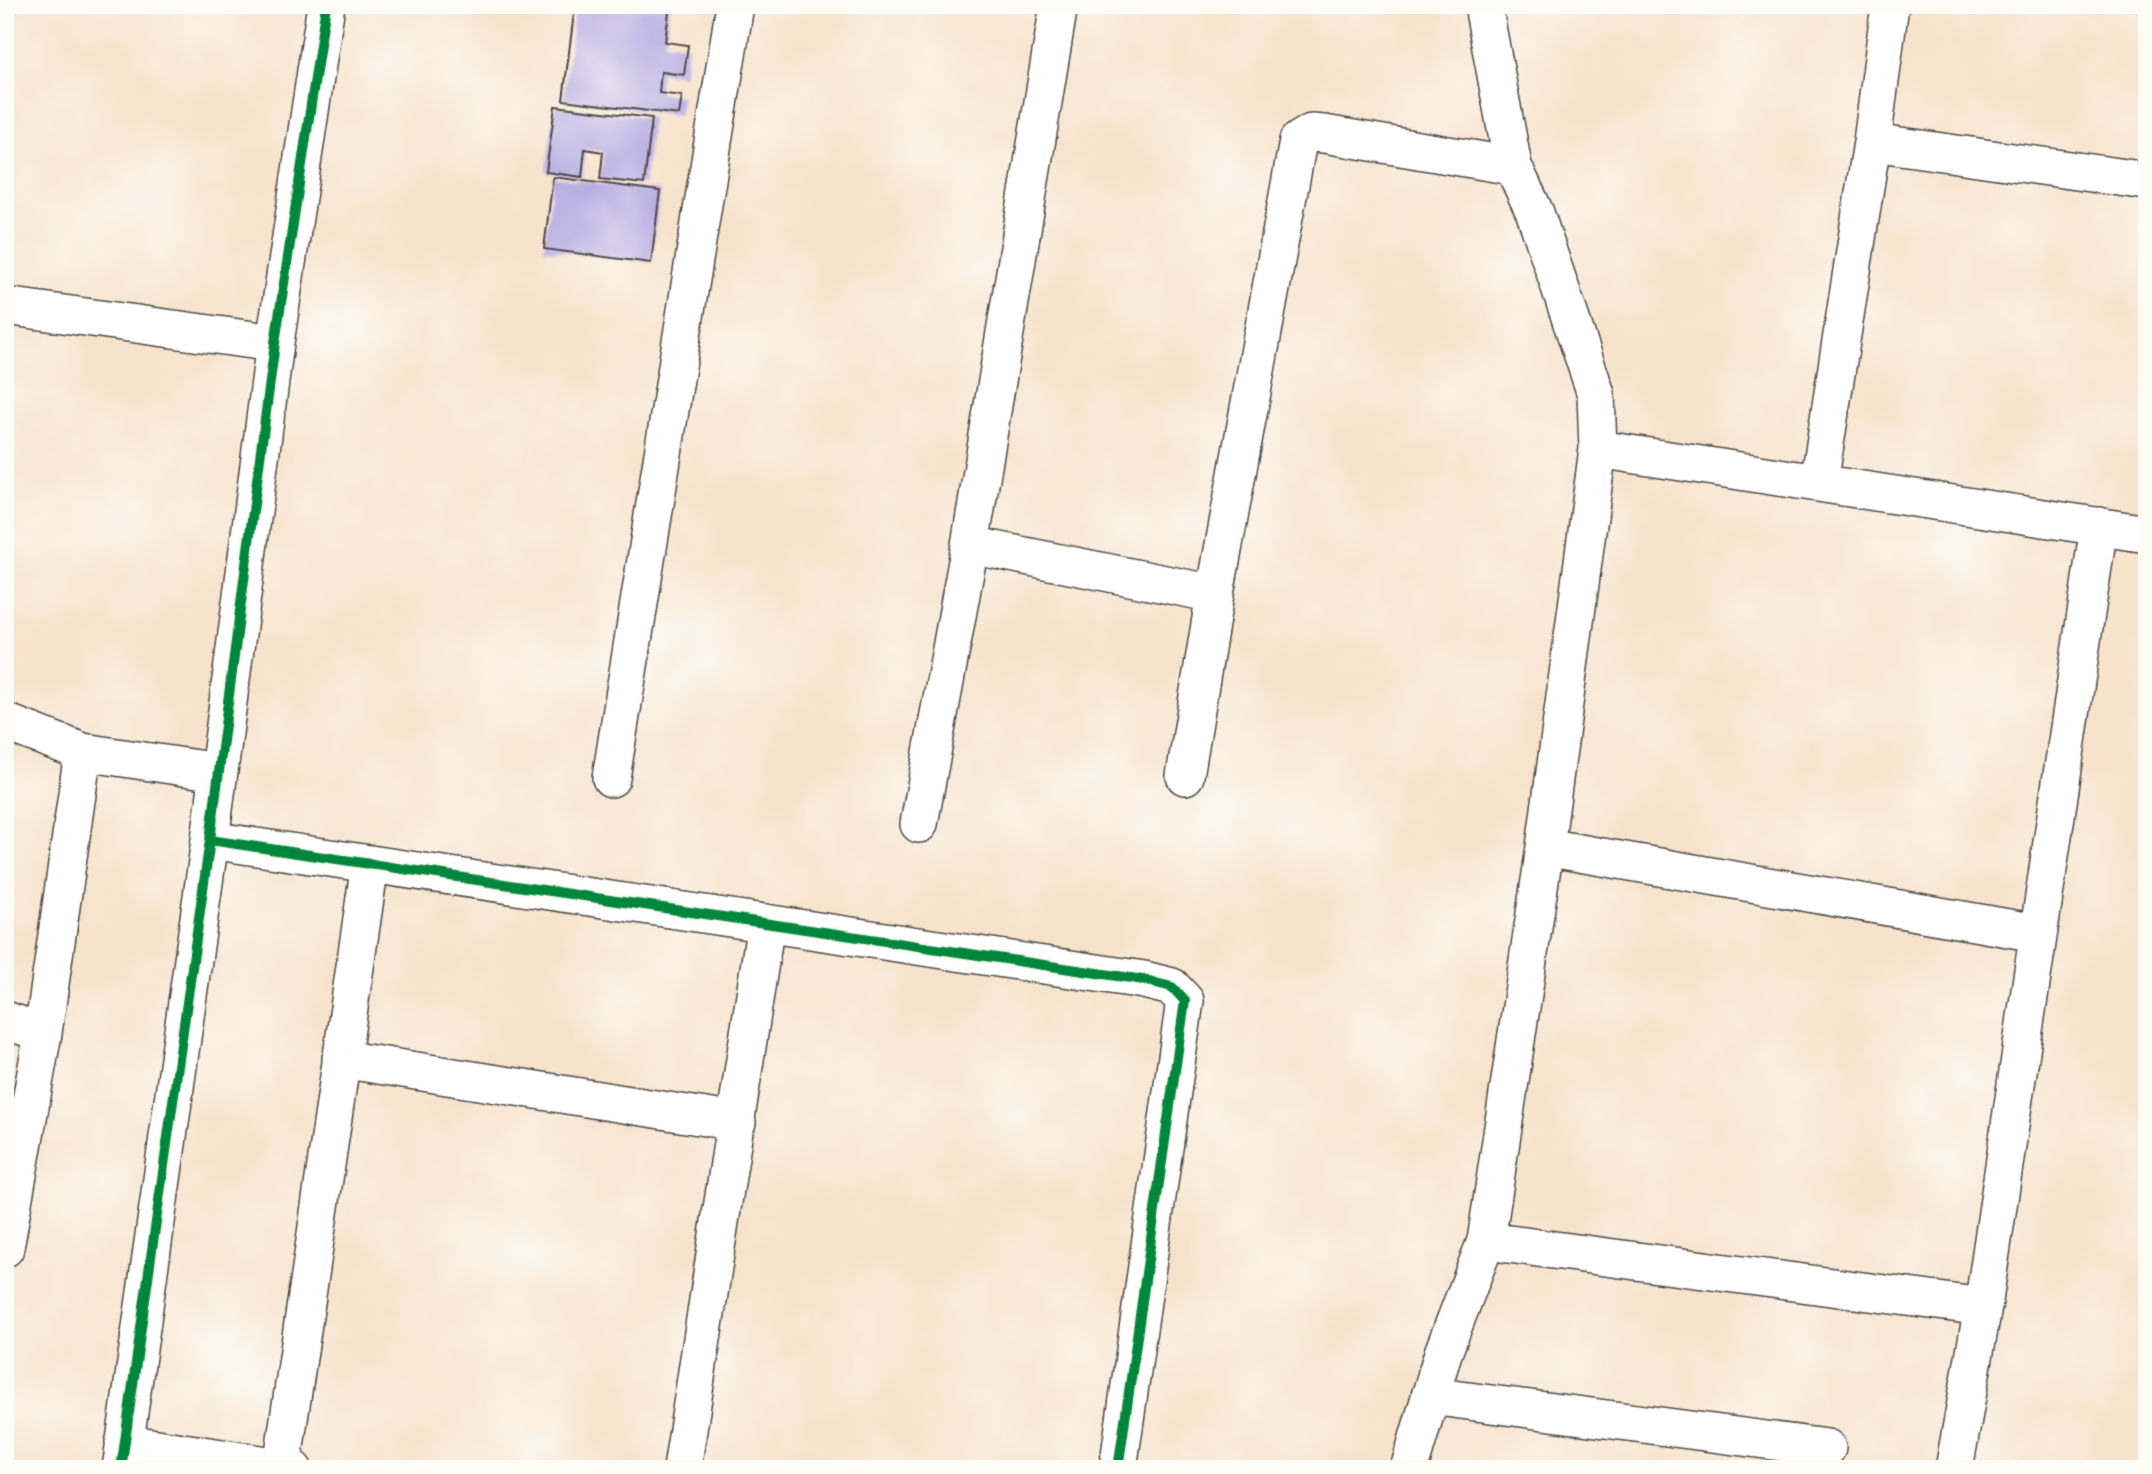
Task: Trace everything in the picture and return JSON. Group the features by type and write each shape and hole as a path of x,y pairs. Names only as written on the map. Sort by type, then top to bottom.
{"street":[{"path":"326,5 275,343 211,840 123,1456 287,1468 341,1059 370,864"},
{"path":"611,778 736,5"},
{"path":"919,824 970,545 1059,5"},
{"path":"1409,1469 1443,1353 1486,1241 1545,847 1598,449 1596,394 1535,213 1513,166 1483,5"},
{"path":"1818,483 1872,142 1890,5"},
{"path":"1185,776 1297,141 1311,134 1324,134 1513,166"},
{"path":"1872,142 2147,181"},
{"path":"5,306 275,343"},
{"path":"1598,449 2147,534"},
{"path":"1954,1469 1983,1307 2099,526"},
{"path":"970,545 1215,594"},
{"path":"5,722 83,752 218,772"},
{"path":"5,1248 43,1033 83,752"},
{"path":"211,840 1144,980 1172,987 1185,1001 1118,1469"},
{"path":"1545,847 2037,933"},
{"path":"682,1469 766,923"},
{"path":"5,1020 43,1033"},
{"path":"341,1059 737,1122"},
{"path":"1486,1241 1983,1307"},
{"path":"1430,1396 1827,1448"}],"building":[{"path":"575,5 670,5 665,42 688,45 684,75 661,72 659,93 682,96 679,115 563,100"},
{"path":"555,106 652,118 644,184 600,179 603,152 585,149 582,177 546,172"},
{"path":"553,177 660,191 651,263 544,249"}],"cycle path":[{"path":"121,1469 210,840 275,343 326,5"},
{"path":"210,840 1144,980 1172,987 1185,1001 1118,1469"}]}
